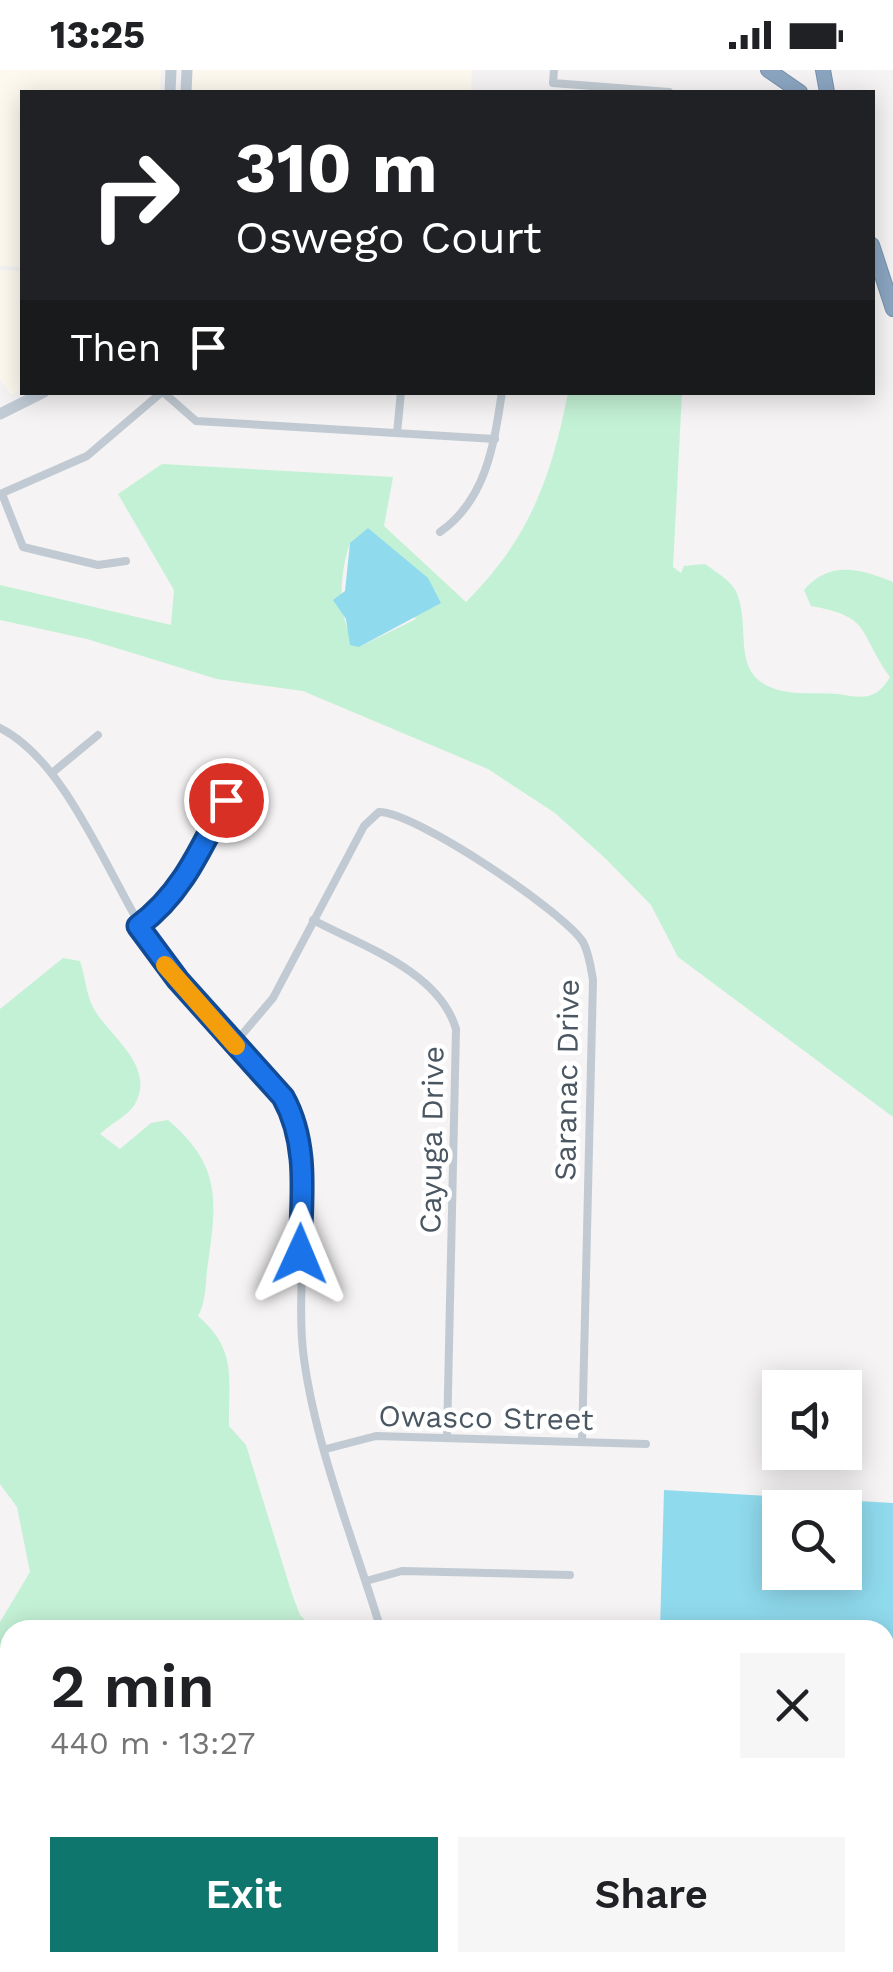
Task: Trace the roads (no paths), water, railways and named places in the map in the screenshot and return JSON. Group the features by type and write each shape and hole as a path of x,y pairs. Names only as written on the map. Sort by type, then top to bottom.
{"highway":[{"path":"768,70 797,90"},
{"path":"875,252 890,288 893,309"}],"street":[{"path":"554,70 553,82 646,90"},
{"path":"0,414 38,395"},
{"path":"126,561 98,566 23,546 1,494 86,456 159,395"},
{"path":"166,395 196,421 495,439"},
{"path":"397,433 402,395"},
{"path":"440,532 462,516 481,483 495,439 502,395"},
{"path":"0,728 13,734 52,773 138,926 164,964 283,1097 298,1135 300,1323 311,1398 377,1620"},
{"path":"52,773 98,735"},
{"path":"138,926 166,906 180,888 242,772"},
{"name":"Saranac Drive","path":"234,1044 274,998 364,826 379,812 389,812 472,855 583,942 593,980 582,1442"},
{"name":"Cayuga Drive","path":"313,920 422,981 446,1004 456,1029 447,1437"},
{"name":"Owasco Street","path":"326,1448 376,1436 646,1444"},
{"path":"366,1581 402,1571 570,1574"}],"water":[{"path":"368,528 428,578 441,603 359,647 350,645 346,619 333,600 345,591 350,543"},
{"path":"664,1490 762,1496 762,1590 862,1590 862,1501 893,1503 893,1620 660,1620"}]}
